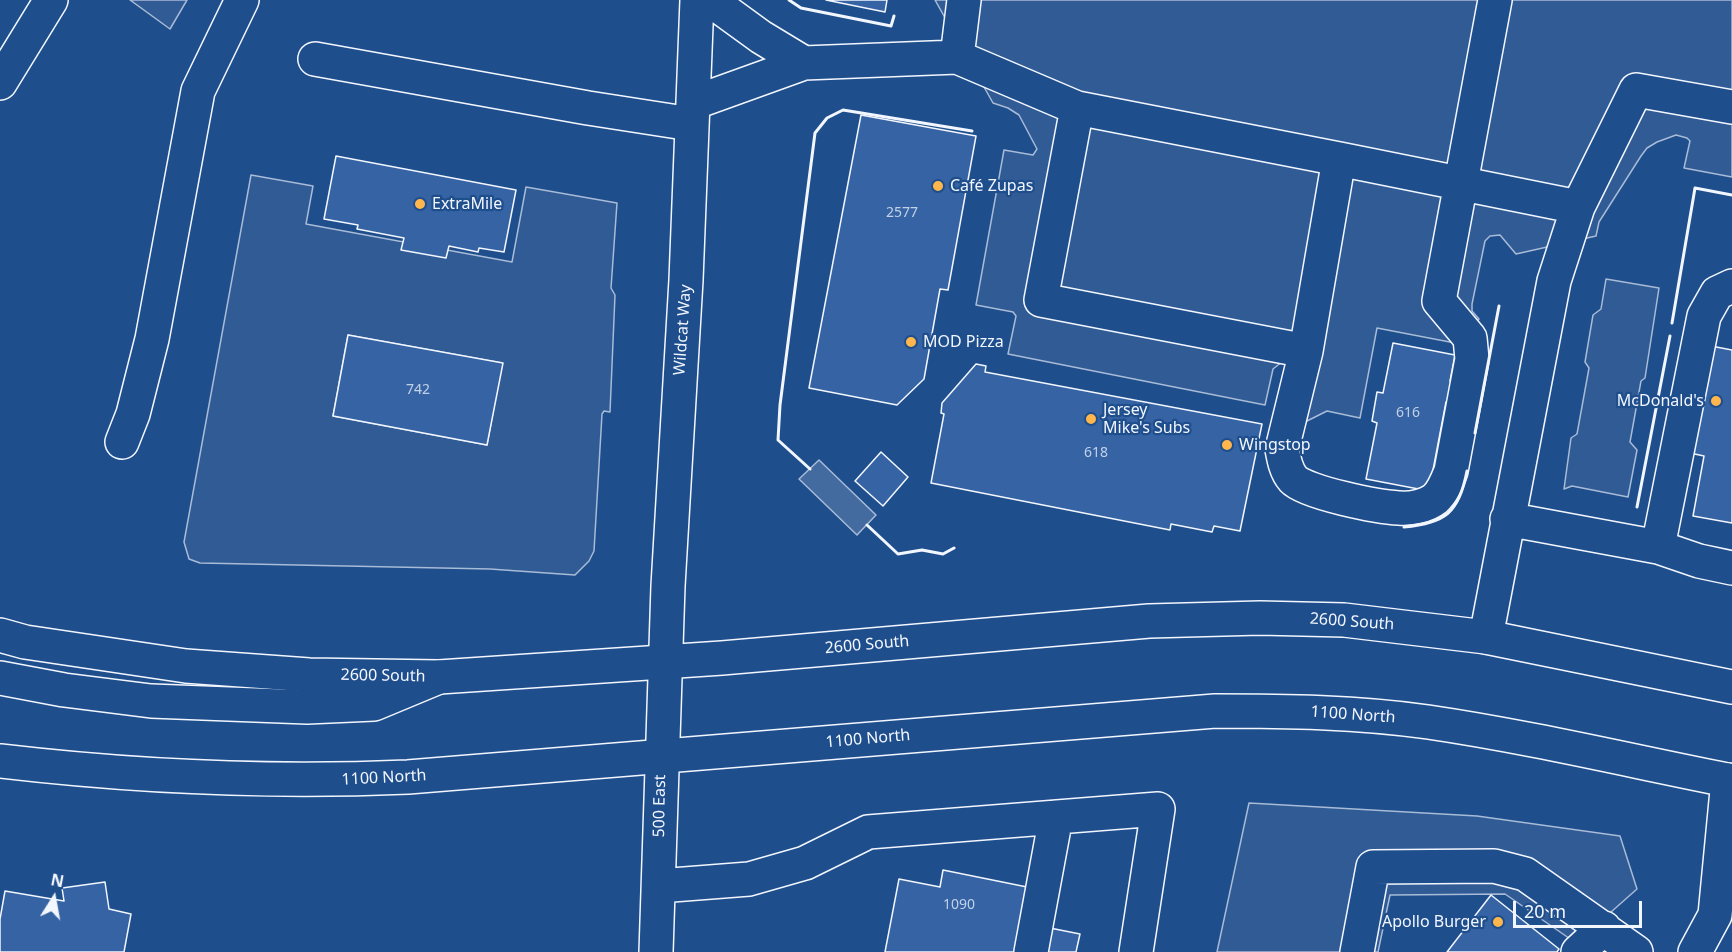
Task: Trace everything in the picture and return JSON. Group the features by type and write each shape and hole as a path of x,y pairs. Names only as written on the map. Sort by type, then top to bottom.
{"main road":[{"path":"0,83 51,0"},
{"path":"122,442 133,414 152,339 198,92 242,0"},
{"name":"Wildcat Way","path":"666,660 686,280 697,0"},
{"path":"710,0 761,37 804,63"},
{"path":"957,57 964,0"},
{"path":"1339,159 1306,351 1282,449 1285,465 1293,479 1305,489 1399,508 1419,506 1434,499 1444,487 1451,471 1472,359 1470,338 1439,301 1496,0"},
{"path":"315,59 692,113 804,63 957,57 1077,108 1578,207"},
{"path":"1486,637 1554,281 1578,207 1636,90 1732,107"},
{"path":"1077,108 1041,300 1306,351"},
{"path":"1658,547 1704,316 1724,289 1732,263"},
{"path":"1507,519 1658,547 1699,561 1732,568"},
{"name":"2600 South","path":"0,635 25,642 186,666 309,675 439,677 722,658 1149,621 1249,618 1344,620 1486,637 1732,687"},
{"name":"500 East","path":"656,952 666,660"},
{"path":"0,678 151,701 307,707 374,704 439,677"},
{"name":"1100 North","path":"0,761 82,771 313,782 408,777 1215,711 1286,711 1356,714 1427,722 1730,780"},
{"path":"1695,952 1715,915 1730,780"},
{"path":"659,886 749,879 805,863 868,832 1158,809 1136,952"},
{"path":"1031,952 1056,817"},
{"path":"1357,952 1373,867 1494,866 1525,874 1636,952"},
{"path":"1578,952 1604,928"}],"shaded area":[{"path":"130,0 187,0 170,29"},
{"path":"935,0 1732,0 1732,177 1684,168 1690,141 1676,135 1647,148 1599,222 1596,236 1516,254 1500,235 1490,236 1485,241 1472,304 1472,311 1479,319 1455,343 1377,328 1360,418 1327,411 1307,421 1276,414 1286,365 1283,361 1273,369 1265,405 1008,354 1016,316 1013,312 976,305 1004,150 1033,155 1037,149 1019,115 993,103"},
{"path":"251,175 313,186 306,224 512,262 526,187 617,203 611,288 615,295 610,412 604,411 602,414 594,551 589,561 575,575 490,569 200,563 189,559 184,542","holes":["348,335 502,363 487,445 333,416"]},
{"path":"1606,279 1659,288 1645,378 1641,381 1630,442 1637,450 1628,497 1572,486 1564,489 1571,438 1577,434 1589,368 1585,362 1593,315 1601,309"},
{"path":"819,460 876,515 857,535 799,479"},
{"path":"1249,803 1477,816 1620,836 1637,889 1576,943 1505,894 1390,895 1378,952 1217,952"}],"building":[{"path":"826,0 887,0 885,12"},
{"path":"861,115 976,136 948,290 940,289 924,379 897,405 809,388"},
{"name":"ExtraMile","path":"336,156 516,190 504,252 479,248 478,252 449,246 446,258 401,250 404,238 357,229 358,225 324,219"},
{"path":"348,335 503,363 487,445 333,416"},
{"path":"1393,343 1455,355 1450,381 1467,384 1462,406 1446,402 1429,491 1366,479 1377,423 1372,421 1377,392 1383,393"},
{"name":"McDonald's","path":"1711,346 1732,350 1732,523 1693,516 1704,456 1690,453"},
{"path":"976,364 986,366 985,372 1262,424 1240,531 1214,526 1212,532 1171,524 1170,530 931,483 944,414 941,413 942,403"},
{"path":"881,452 908,477 883,506 855,481"},
{"path":"943,870 1027,887 1020,922 1080,934 1076,952 885,952 899,879 940,887"},
{"path":"105,882 109,909 131,914 124,952 0,952 0,919 5,891 64,901 62,888"},
{"name":"Apollo Burger","path":"1491,895 1559,949 1557,952 1447,952"}],"wall":[{"path":"789,0 801,8 891,26 894,16"},
{"path":"810,469 778,440 780,405 815,133 827,118 843,110 972,131"},
{"path":"1672,323 1695,188 1732,195"},
{"path":"1475,433 1499,306"},
{"path":"1637,507 1670,336"},
{"path":"1404,527 1440,519 1448,513 1460,497 1467,471"},
{"path":"867,525 898,554 922,550 943,554 954,548"}],"place":[{"name":"Café Zupas","path":"938,186"},
{"name":"ExtraMile","path":"420,204"},
{"name":"MOD Pizza","path":"911,342"},
{"name":"McDonald's","path":"1716,401"},
{"name":"Jersey Mike's Subs","path":"1091,419"},
{"name":"Wingstop","path":"1227,445"},
{"name":"Apollo Burger","path":"1498,922"}]}
